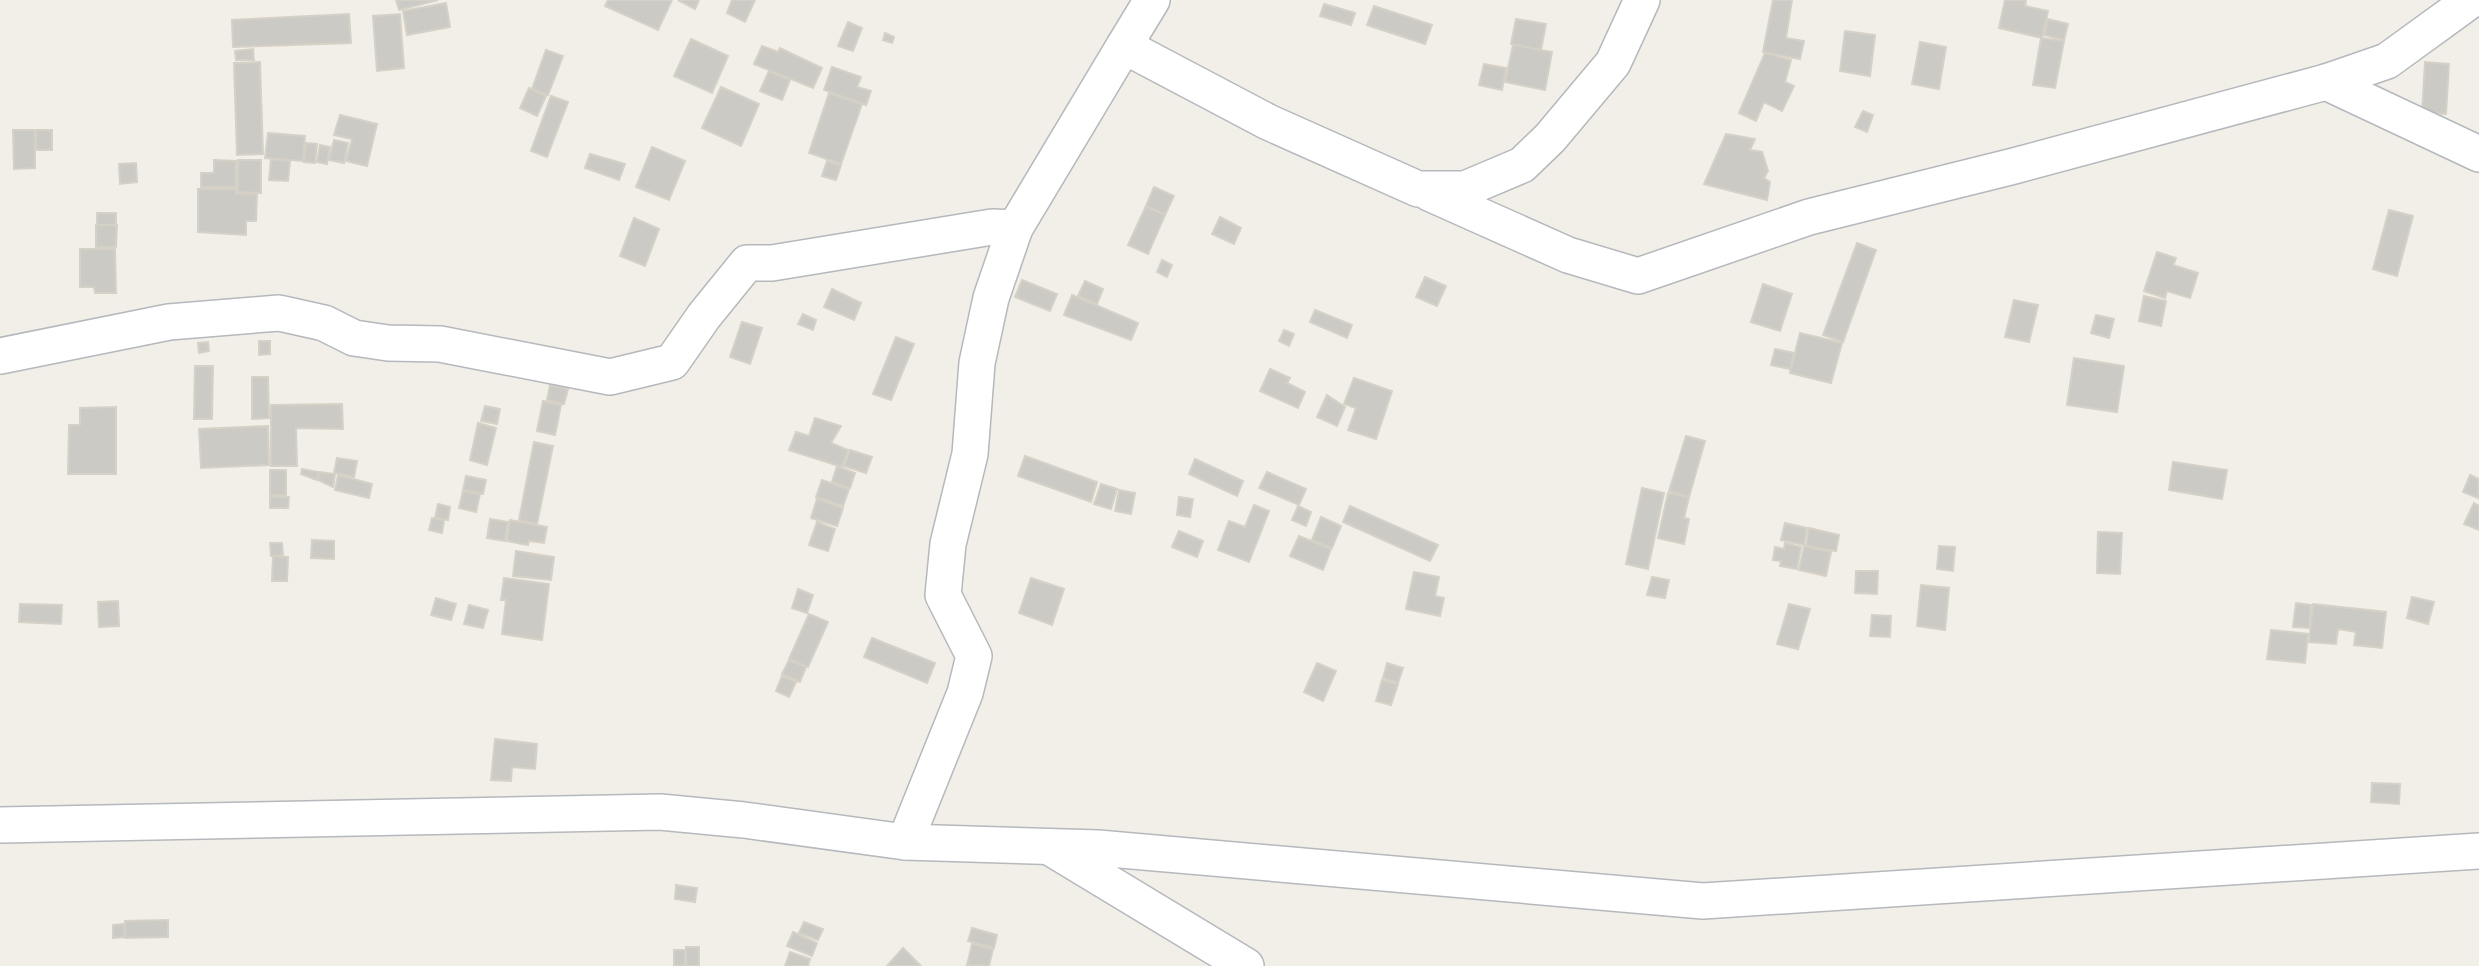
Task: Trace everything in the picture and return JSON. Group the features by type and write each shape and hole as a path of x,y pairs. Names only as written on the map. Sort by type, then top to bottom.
{"street":[{"path":"905,842 965,693 974,656 943,595 948,544 970,454 977,363 991,298 1015,228 1152,0"},
{"path":"1418,189 1465,189 1522,165 1549,138 1613,63 1642,0"},
{"path":"1124,47 1268,122 1418,189 1569,255 1638,276 1810,217 2014,166 2326,82 2387,61 2471,0"},
{"path":"2326,82 2479,154"},
{"path":"0,356 169,322 279,313 324,323 354,338 388,343 440,344 610,377 672,362 704,316 747,263 772,263 992,227 1015,228"},
{"path":"0,825 660,812 744,820 905,842 1046,845 1703,901 2479,850"},
{"path":"1046,845 1245,966"}],"building":[{"path":"396,0 438,0 399,10"},
{"path":"608,0 672,0 658,30 605,6"},
{"path":"678,0 699,0 695,9"},
{"path":"732,0 755,0 745,22 727,13"},
{"path":"1773,0 1792,0 1786,38 1804,41 1800,59 1763,52"},
{"path":"2005,0 2026,0 2025,6 2048,11 2042,38 1999,28"},
{"path":"446,3 450,27 407,35 403,11"},
{"path":"1324,4 1355,13 1351,25 1320,16"},
{"path":"1374,6 1432,25 1425,44 1367,25"},
{"path":"349,14 351,43 233,47 232,20"},
{"path":"400,14 404,68 377,71 373,16"},
{"path":"1516,19 1546,24 1541,50 1511,44"},
{"path":"2048,19 2068,24 2064,40 2044,35"},
{"path":"848,22 862,28 853,51 838,46"},
{"path":"1845,31 1875,35 1870,76 1840,71"},
{"path":"885,33 894,37 892,43 883,40"},
{"path":"2041,38 2064,41 2055,88 2033,85"},
{"path":"691,39 728,56 712,93 674,76"},
{"path":"1920,42 1946,47 1939,89 1912,84"},
{"path":"1513,45 1552,52 1545,90 1505,82"},
{"path":"762,46 778,52 780,48 822,68 813,88 754,64"},
{"path":"253,49 254,60 236,60 235,51"},
{"path":"546,50 563,56 548,95 532,89"},
{"path":"1765,53 1791,60 1785,82 1794,86 1782,111 1764,102 1756,121 1739,113"},
{"path":"260,62 263,154 237,155 234,63"},
{"path":"2425,62 2449,64 2446,114 2422,113"},
{"path":"1484,64 1506,68 1502,90 1479,85"},
{"path":"832,67 861,77 857,87 871,91 866,105 824,90"},
{"path":"769,71 790,80 782,100 760,91"},
{"path":"721,87 759,104 741,146 702,128"},
{"path":"529,88 546,96 537,116 520,108"},
{"path":"829,93 862,104 841,164 809,153"},
{"path":"551,96 568,102 547,157 531,151"},
{"path":"1863,111 1873,115 1867,132 1855,127"},
{"path":"340,115 377,124 367,166 346,161 352,139 334,135"},
{"path":"13,130 35,130 35,168 14,169"},
{"path":"36,130 52,130 52,150 36,150"},
{"path":"268,133 305,136 303,161 265,158"},
{"path":"1726,134 1755,139 1750,150 1762,152 1768,171 1764,178 1770,182 1767,200 1704,184"},
{"path":"334,140 348,143 344,163 329,160"},
{"path":"306,143 317,144 315,163 304,162"},
{"path":"320,145 330,147 327,164 317,162"},
{"path":"652,147 685,161 669,200 636,187"},
{"path":"590,154 625,164 619,180 585,168"},
{"path":"271,159 290,161 288,181 269,180"},
{"path":"214,160 236,161 236,187 201,187 201,173 214,173"},
{"path":"238,160 261,160 261,193 238,192"},
{"path":"827,161 841,165 836,180 822,176"},
{"path":"136,163 137,182 120,184 119,164"},
{"path":"1154,187 1174,196 1165,215 1146,206"},
{"path":"198,189 236,189 236,194 257,193 256,221 246,221 246,235 198,232"},
{"path":"1146,206 1165,215 1148,254 1128,245"},
{"path":"2389,210 2413,216 2397,276 2373,269"},
{"path":"97,213 116,213 116,225 97,225"},
{"path":"1220,217 1241,228 1234,244 1212,234"},
{"path":"634,218 659,229 645,266 620,256"},
{"path":"96,225 117,225 116,247 96,247"},
{"path":"1857,243 1876,250 1843,342 1823,335"},
{"path":"80,249 115,249 116,293 95,293 94,287 80,287"},
{"path":"2157,252 2176,258 2173,265 2198,273 2190,298 2167,291 2165,298 2144,291"},
{"path":"1162,260 1172,265 1167,277 1157,272"},
{"path":"1425,277 1446,286 1437,306 1416,297"},
{"path":"1022,280 1057,294 1050,311 1015,297"},
{"path":"1085,281 1103,289 1097,304 1078,296"},
{"path":"1763,284 1792,294 1780,331 1751,322"},
{"path":"832,289 861,303 854,320 824,307"},
{"path":"1072,295 1138,323 1131,340 1064,315"},
{"path":"2144,296 2166,301 2161,326 2139,321"},
{"path":"2014,300 2038,305 2029,342 2005,337"},
{"path":"1315,310 1352,325 1347,338 1310,322"},
{"path":"803,314 816,320 813,330 798,324"},
{"path":"2096,315 2114,319 2109,338 2091,333"},
{"path":"742,322 762,328 750,364 730,357"},
{"path":"1284,330 1294,334 1289,346 1279,341"},
{"path":"1800,333 1842,343 1831,383 1790,373"},
{"path":"896,337 914,344 891,400 873,394"},
{"path":"259,341 270,341 270,354 259,355"},
{"path":"208,342 209,351 199,353 198,343"},
{"path":"1775,349 1794,353 1790,369 1771,365"},
{"path":"2074,358 2124,366 2117,412 2067,405"},
{"path":"195,366 213,366 212,419 194,419"},
{"path":"1270,369 1290,378 1287,383 1305,392 1298,408 1260,391"},
{"path":"252,377 268,377 269,418 252,419"},
{"path":"1354,378 1392,391 1376,439 1348,430 1356,408 1344,404"},
{"path":"550,385 568,389 564,404 547,400"},
{"path":"1327,395 1345,407 1337,426 1317,417"},
{"path":"543,401 561,405 555,435 537,431"},
{"path":"342,404 343,429 296,428 297,466 271,466 271,405"},
{"path":"485,406 500,409 497,424 481,421"},
{"path":"116,407 116,474 68,474 69,425 80,425 80,408"},
{"path":"815,418 841,426 831,443 848,450 842,467 789,450 796,432 809,436"},
{"path":"478,423 496,428 487,465 470,460"},
{"path":"268,426 269,465 201,468 199,429"},
{"path":"1686,436 1705,441 1689,497 1669,491"},
{"path":"534,442 553,446 537,524 519,520"},
{"path":"850,450 872,457 866,473 844,466"},
{"path":"1025,456 1097,482 1091,502 1018,476"},
{"path":"337,458 357,461 354,477 334,473"},
{"path":"1195,459 1243,481 1237,496 1189,474"},
{"path":"2173,462 2227,470 2222,499 2169,490"},
{"path":"837,466 855,473 850,488 832,482"},
{"path":"302,469 318,472 317,480 301,474"},
{"path":"270,470 286,470 286,495 270,495"},
{"path":"319,472 335,474 333,487 318,480"},
{"path":"1267,472 1306,489 1299,505 1259,488"},
{"path":"338,475 372,484 369,498 335,490"},
{"path":"2470,475 2479,479 2478,498 2463,492"},
{"path":"466,476 486,480 483,494 463,490"},
{"path":"822,480 849,489 843,506 816,497"},
{"path":"1101,484 1117,489 1111,509 1094,504"},
{"path":"1642,488 1664,493 1648,569 1626,564"},
{"path":"1119,490 1135,493 1131,514 1115,511"},
{"path":"463,491 480,494 476,512 459,508"},
{"path":"1668,493 1689,497 1684,518 1689,519 1684,544 1658,538"},
{"path":"270,497 289,497 288,508 270,508"},
{"path":"1179,497 1193,499 1190,517 1177,515"},
{"path":"817,499 843,508 837,526 811,518"},
{"path":"2474,503 2479,506 2479,530 2464,524"},
{"path":"438,504 450,507 448,520 435,518"},
{"path":"1254,505 1269,511 1249,562 1218,550 1229,521 1245,527"},
{"path":"1298,506 1311,512 1306,526 1292,520"},
{"path":"1350,506 1438,545 1430,561 1343,522"},
{"path":"1321,517 1341,526 1332,548 1312,540"},
{"path":"432,518 444,520 442,533 429,530"},
{"path":"490,519 508,522 505,541 487,538"},
{"path":"510,520 547,527 544,543 529,541 528,545 507,541"},
{"path":"817,522 835,529 828,551 809,545"},
{"path":"1785,523 1807,528 1804,545 1781,540"},
{"path":"1809,528 1839,535 1836,551 1806,546"},
{"path":"1179,531 1203,541 1197,557 1172,547"},
{"path":"2098,532 2122,533 2120,574 2097,573"},
{"path":"1299,536 1331,549 1323,570 1290,556"},
{"path":"312,540 334,541 334,559 311,558"},
{"path":"270,543 282,543 283,555 271,556"},
{"path":"1785,543 1801,547 1797,569 1780,566 1781,561 1773,560 1775,547 1784,549"},
{"path":"1804,546 1831,552 1826,576 1799,570"},
{"path":"1939,546 1955,547 1953,571 1937,569"},
{"path":"516,551 554,557 551,580 513,576"},
{"path":"273,556 288,557 287,581 272,581"},
{"path":"1856,571 1878,571 1877,594 1855,593"},
{"path":"1414,572 1439,577 1435,596 1444,598 1440,616 1406,609"},
{"path":"1652,577 1669,580 1665,598 1647,595"},
{"path":"504,578 549,584 542,640 502,634 506,600 501,600"},
{"path":"1031,578 1064,589 1052,625 1019,613"},
{"path":"1921,585 1949,588 1945,630 1917,626"},
{"path":"798,589 813,595 807,613 792,608"},
{"path":"2412,597 2434,602 2428,624 2407,618"},
{"path":"436,598 456,604 451,620 431,615"},
{"path":"118,601 119,626 99,627 98,602"},
{"path":"2296,603 2311,605 2309,628 2293,627"},
{"path":"20,604 62,605 61,624 19,622"},
{"path":"1789,604 1810,609 1798,649 1777,644"},
{"path":"2313,604 2386,612 2382,648 2354,645 2356,632 2338,629 2336,644 2309,642"},
{"path":"469,605 488,610 483,628 464,624"},
{"path":"809,614 828,622 808,667 789,659"},
{"path":"1872,615 1891,616 1890,637 1870,636"},
{"path":"2271,630 2308,634 2305,663 2267,659"},
{"path":"872,638 935,663 927,683 864,657"},
{"path":"789,660 806,667 800,682 782,674"},
{"path":"1317,663 1336,671 1323,701 1304,692"},
{"path":"1387,663 1403,668 1398,683 1383,678"},
{"path":"782,676 796,682 789,697 776,691"},
{"path":"1382,680 1398,684 1391,705 1376,701"},
{"path":"495,739 537,744 535,769 512,767 511,781 491,780"},
{"path":"2372,783 2400,784 2399,804 2371,802"},
{"path":"676,885 697,888 695,902 675,899"},
{"path":"168,920 168,937 125,938 125,921"},
{"path":"804,922 823,929 818,940 799,933"},
{"path":"124,924 125,937 113,938 113,925"},
{"path":"972,928 997,935 994,948 968,941"},
{"path":"793,932 817,943 812,956 787,946"},
{"path":"972,944 993,949 989,966 967,965"},
{"path":"686,947 699,947 699,966 686,966"},
{"path":"903,948 921,966 887,966"},
{"path":"674,950 685,950 685,966 674,966"},
{"path":"790,952 810,959 808,966 785,966"}]}
